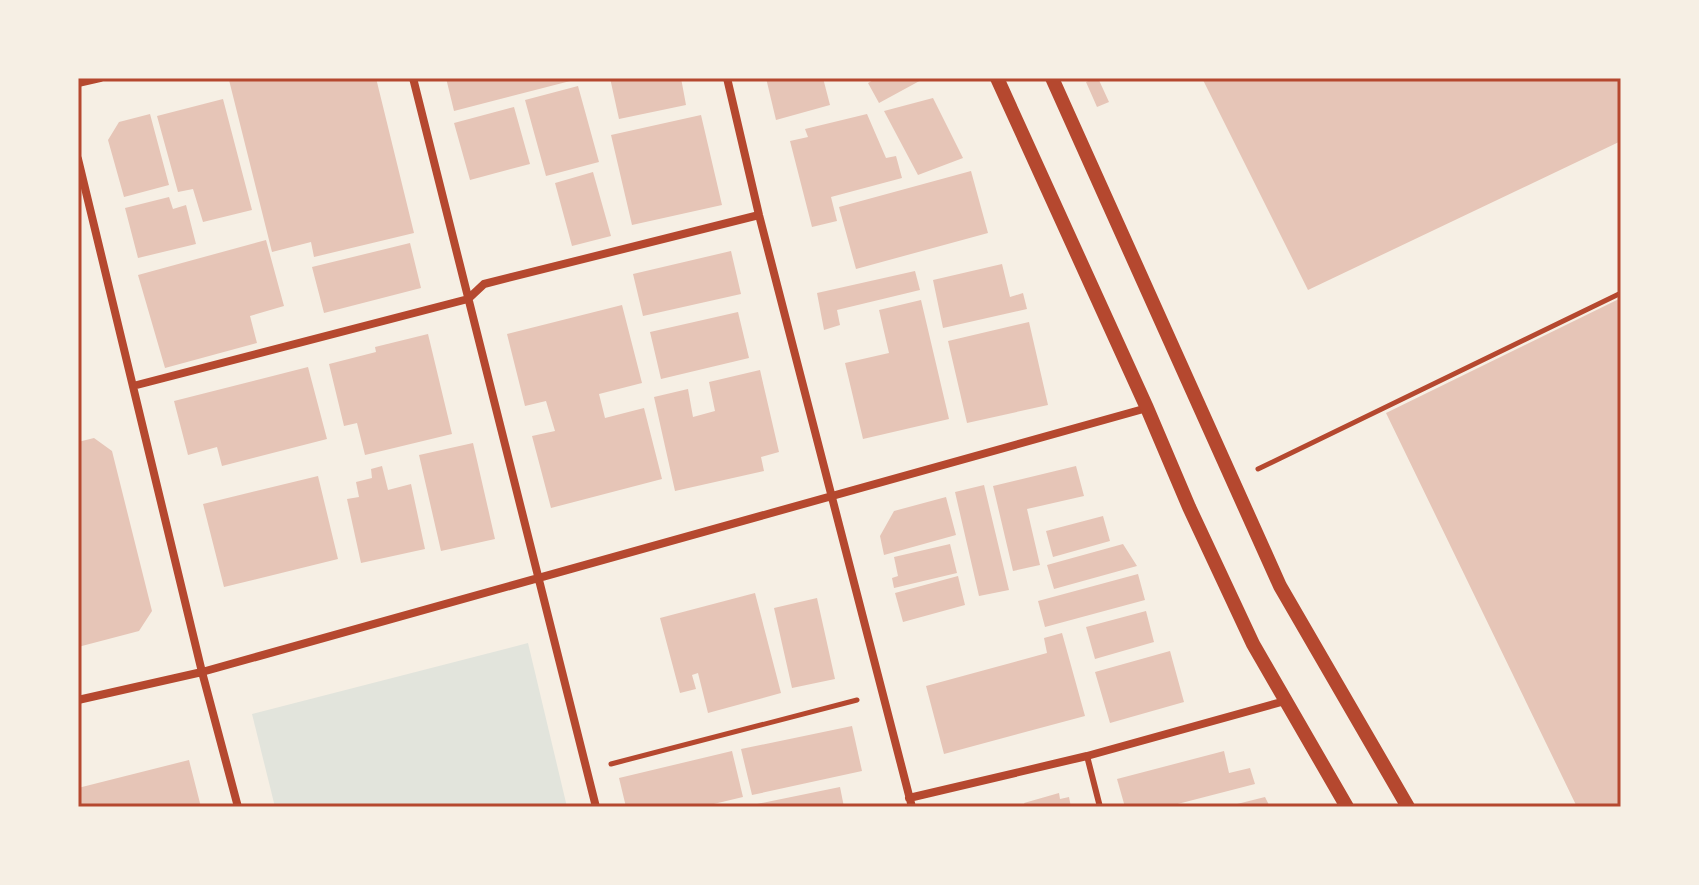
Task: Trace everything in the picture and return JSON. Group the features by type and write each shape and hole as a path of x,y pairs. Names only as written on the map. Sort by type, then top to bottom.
{"street":[{"path":"78,83 100,78"},
{"path":"413,78 596,807"},
{"path":"727,78 830,498 910,803 1285,701"},
{"path":"997,78 1253,644 1347,807"},
{"path":"1052,78 1280,586 1408,807"},
{"path":"78,159 202,672 238,807"},
{"path":"133,386 468,299 484,284 759,215"},
{"path":"78,700 202,672 1147,408"}],"lane":[{"path":"1087,756 1100,807"}],"path":[{"path":"1232,481 1621,293"},
{"path":"587,771 882,694"}],"shaded area":[{"path":"528,643 567,807 275,807 252,714"}],"building":[{"path":"376,78 414,233 314,257 311,242 272,252 229,80"},
{"path":"446,78 578,78 578,79 454,111"},
{"path":"610,78 681,78 686,105 619,119"},
{"path":"766,78 823,78 830,105 776,120"},
{"path":"877,78 925,78 879,103 868,83"},
{"path":"1098,78 1109,102 1097,107 1086,82"},
{"path":"1202,78 1621,78 1621,141 1308,290"},
{"path":"578,86 599,162 546,176 525,100"},
{"path":"933,98 963,158 918,175 884,111"},
{"path":"223,99 252,210 203,222 193,189 178,192 157,116"},
{"path":"514,107 530,164 470,180 454,123"},
{"path":"150,114 169,185 124,197 108,140 119,122"},
{"path":"867,114 886,158 896,156 902,178 831,197 837,221 812,227 790,141 808,137 805,129"},
{"path":"701,115 722,205 632,225 611,135"},
{"path":"971,171 988,233 856,269 839,207"},
{"path":"593,172 611,236 572,246 555,183"},
{"path":"169,197 173,209 186,205 196,244 138,258 125,208"},
{"path":"266,240 284,306 250,316 257,343 165,368 138,275"},
{"path":"410,243 421,288 324,313 312,267"},
{"path":"731,251 741,294 643,316 633,274"},
{"path":"1002,264 1010,297 1023,293 1027,309 943,328 933,280"},
{"path":"915,271 920,290 837,310 840,325 824,330 817,293"},
{"path":"1621,298 1621,807 1577,807 1386,413"},
{"path":"921,300 949,419 863,439 845,363 889,353 879,310"},
{"path":"622,305 642,383 599,394 605,418 644,408 662,479 551,508 532,436 555,431 546,401 525,406 507,334"},
{"path":"738,312 749,358 661,379 650,332"},
{"path":"1029,322 1048,405 967,423 948,341"},
{"path":"428,334 452,434 365,455 357,423 344,426 329,364 376,352 375,347"},
{"path":"308,367 327,439 222,466 217,447 188,455 174,401"},
{"path":"760,370 779,452 761,457 764,471 675,491 654,397 688,389 693,417 715,411 709,382"},
{"path":"94,438 112,451 152,611 139,631 78,647 78,442"},
{"path":"473,443 495,539 441,551 419,455"},
{"path":"382,466 388,490 411,484 425,549 361,563 347,499 359,497 356,482 372,478 371,469"},
{"path":"1076,466 1084,496 1027,509 1040,565 1013,571 993,486"},
{"path":"318,476 338,559 224,587 203,504"},
{"path":"984,485 1009,590 979,596 955,492"},
{"path":"946,497 956,535 884,555 880,536 894,511"},
{"path":"1103,516 1110,541 1053,557 1046,531"},
{"path":"950,544 957,573 894,588 892,578 898,576 894,557"},
{"path":"1123,544 1137,566 1054,589 1047,565"},
{"path":"1138,574 1145,600 1045,627 1038,601"},
{"path":"958,576 965,605 903,622 895,593"},
{"path":"755,593 781,693 708,713 698,673 692,675 696,689 680,693 660,618"},
{"path":"817,598 835,679 792,688 774,608"},
{"path":"1146,611 1154,642 1095,659 1086,627"},
{"path":"1062,633 1085,716 944,754 926,686 1047,653 1044,638"},
{"path":"1170,651 1184,702 1110,723 1095,672"},
{"path":"852,726 862,771 752,795 741,749"},
{"path":"732,751 743,797 701,807 626,807 619,778"},
{"path":"1224,751 1229,773 1250,768 1255,784 1166,807 1125,807 1117,779"},
{"path":"189,760 201,807 78,807 78,788"},
{"path":"840,787 844,807 758,807 757,804"},
{"path":"1059,793 1060,799 1069,797 1071,807 1026,807 1024,803"},
{"path":"1265,797 1270,807 1229,807 1229,806"}]}
